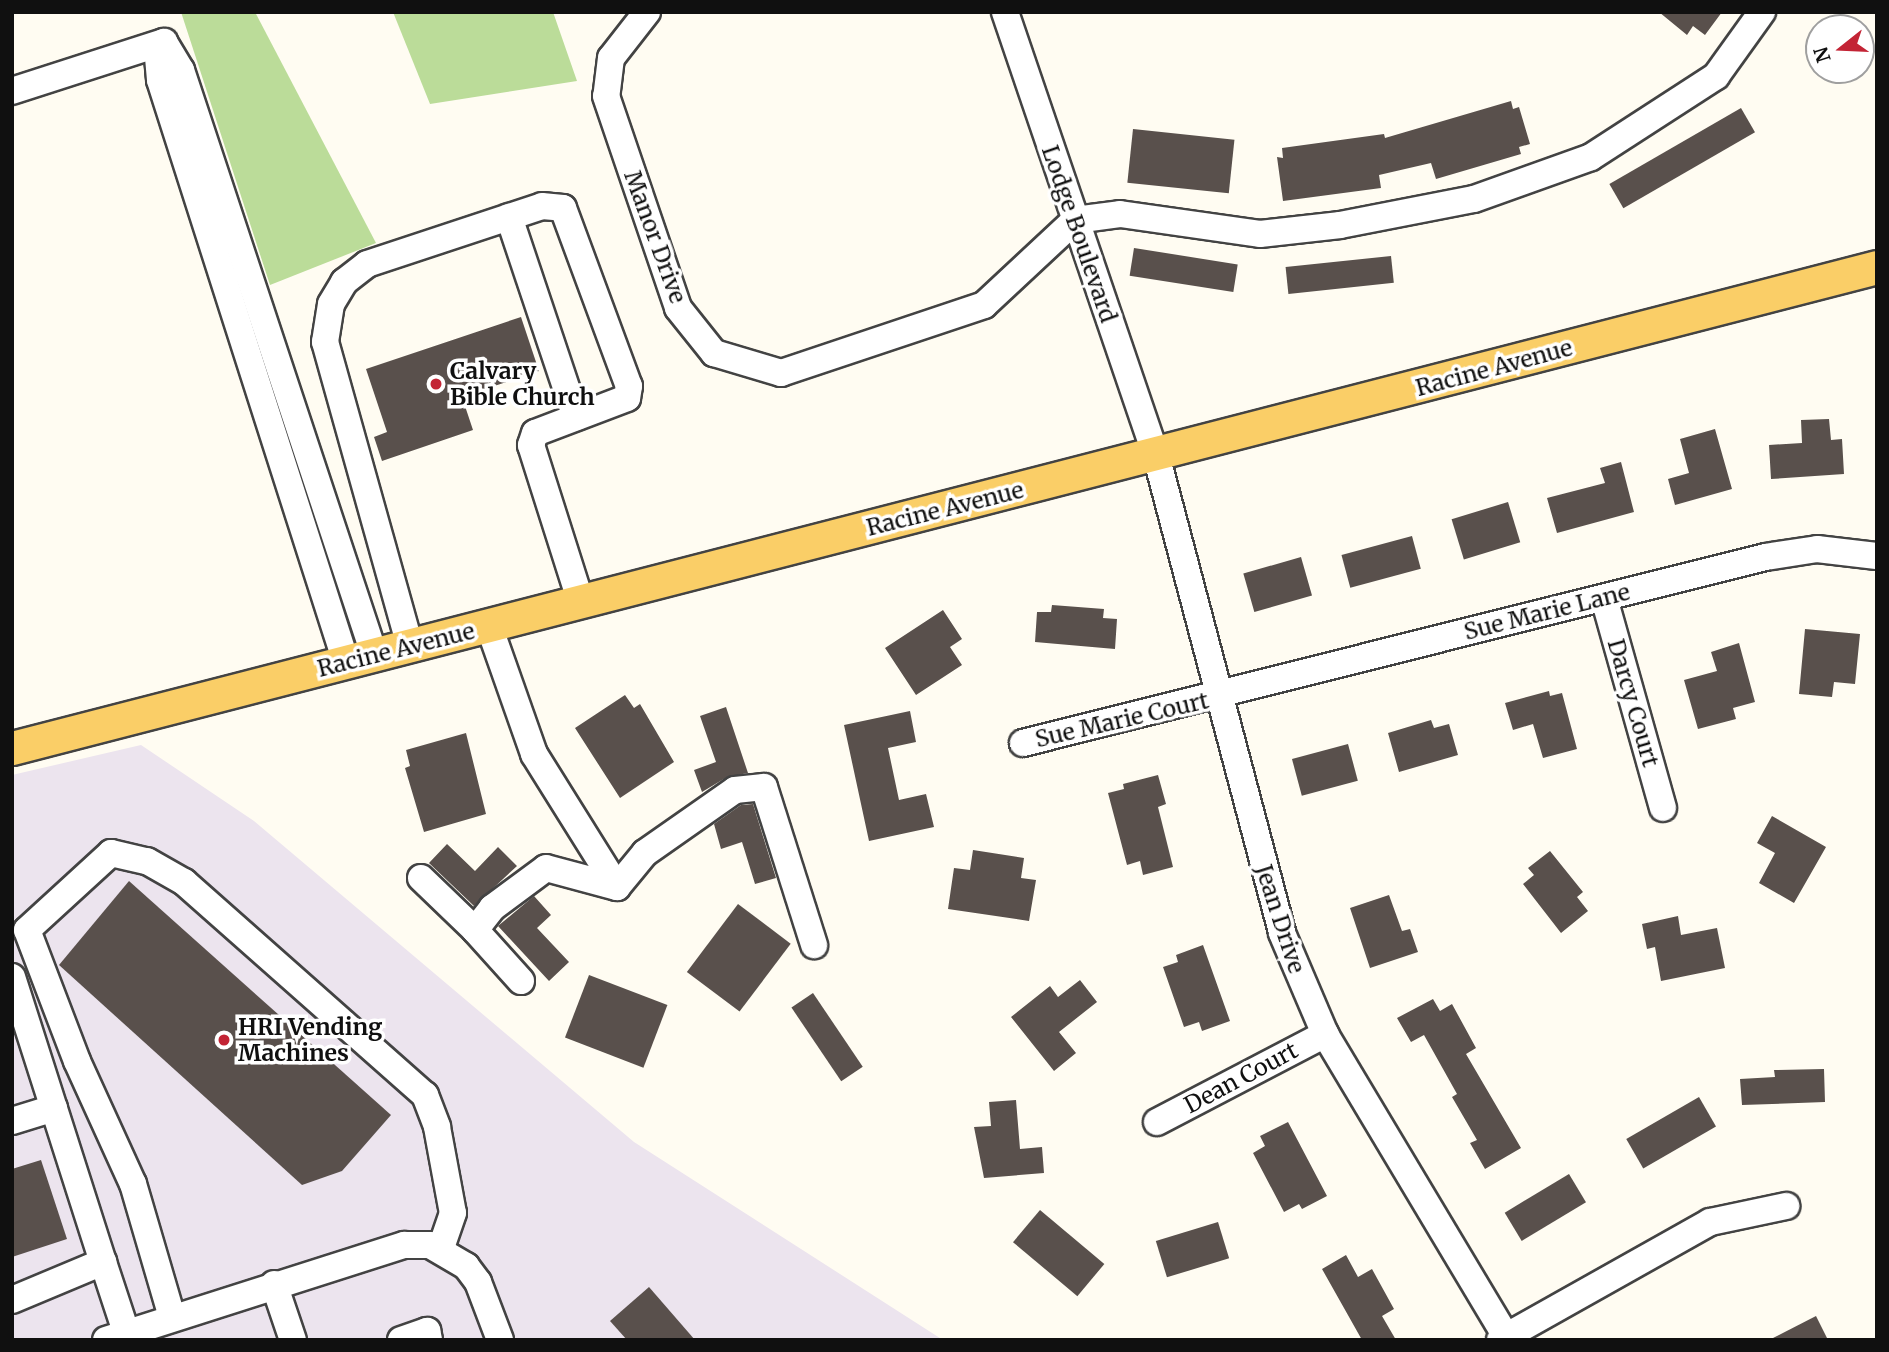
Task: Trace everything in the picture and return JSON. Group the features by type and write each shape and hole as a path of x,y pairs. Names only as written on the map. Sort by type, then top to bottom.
{"main road":[{"name":"Racine Avenue","path":"12,748 1877,267"}],"street":[{"name":"Manor Drive","path":"647,12 636,20 611,58 606,96 678,308 714,353 781,373 984,305 1074,220"},
{"name":"Lodge Boulevard","path":"1005,12 1156,455"},
{"path":"1074,220 1120,214 1260,234 1340,225 1474,199 1602,150 1716,76 1762,12"},
{"path":"12,91 164,42 181,70 360,658"},
{"path":"410,646 325,342 331,304 344,282 367,264 542,206 564,208 629,386 627,398 535,433 531,445 581,603"},
{"path":"509,217 576,417"},
{"name":"Jean Drive","path":"1156,455 1282,933 1325,1034 1505,1339"},
{"name":"Sue Marie Lane","path":"1220,697 1778,555 1817,549 1877,556"},
{"name":"Darcy Court","path":"1604,598 1663,808"},
{"path":"489,626 534,754 617,887"},
{"name":"Sue Marie Court","path":"1023,743 1220,697"},
{"path":"617,887 645,853 735,790 764,787 814,946"},
{"path":"172,1317 133,1184 77,1061 27,930 111,853 147,861 184,882 425,1095 437,1127 453,1213 440,1250"},
{"path":"475,930 492,908 546,869 617,887"},
{"path":"421,878 475,930 521,981"},
{"path":"12,977 103,1262 116,1336 404,1245 440,1250 466,1266 478,1282 499,1340"},
{"name":"Dean Court","path":"1157,1122 1325,1034"},
{"path":"12,1121 54,1108"},
{"path":"1505,1339 1710,1222 1786,1206"},
{"path":"12,1300 103,1262"},
{"path":"274,1284 293,1340"},
{"path":"401,1340 427,1331 429,1340"}],"shaded area":[{"path":"141,745 254,821 634,1142 943,1340 12,1340 12,775"}],"green space":[{"path":"181,12 255,12 376,243 270,285"},
{"path":"393,12 553,12 577,81 430,104"}],"building":[{"path":"1659,12 1722,12 1705,35 1693,26 1687,35"},
{"path":"1511,101 1513,109 1519,107 1530,144 1519,147 1521,154 1436,179 1431,163 1379,175 1381,188 1283,201 1277,157 1283,158 1282,148 1384,134 1385,138"},
{"path":"1741,108 1755,132 1623,208 1609,184"},
{"path":"1133,129 1234,140 1229,193 1127,183"},
{"path":"1134,248 1238,264 1233,292 1130,276"},
{"path":"1391,256 1394,283 1288,294 1286,267"},
{"name":"Calvary Bible Church","path":"521,317 539,371 462,397 473,430 382,461 374,437 387,432 366,369"},
{"path":"1829,419 1831,440 1842,439 1844,474 1771,479 1769,445 1802,443 1801,420"},
{"path":"1715,429 1732,489 1675,505 1668,479 1689,473 1680,439"},
{"path":"1621,462 1634,512 1557,533 1547,498 1605,483 1600,468"},
{"path":"1508,502 1520,542 1464,559 1452,519"},
{"path":"1412,536 1421,569 1350,588 1341,555"},
{"path":"1301,557 1312,595 1254,612 1243,574"},
{"path":"1052,605 1104,609 1103,618 1117,619 1115,649 1035,642 1037,612 1051,612"},
{"path":"943,610 962,639 950,647 962,665 916,695 885,648"},
{"path":"1805,629 1860,634 1855,684 1834,682 1832,697 1799,694"},
{"path":"1739,643 1755,702 1733,708 1736,719 1698,729 1684,680 1717,671 1711,652"},
{"path":"1549,691 1550,696 1562,693 1577,749 1543,758 1533,724 1513,730 1505,703"},
{"path":"625,695 634,708 640,704 674,762 620,798 575,728"},
{"path":"726,707 748,773 727,777 702,792 694,770 716,762 700,716"},
{"path":"910,711 916,742 888,748 899,800 926,794 934,827 869,841 844,725"},
{"path":"1431,720 1434,728 1449,724 1458,755 1399,772 1388,733"},
{"path":"466,733 486,814 424,832 405,768 410,766 406,750"},
{"path":"1348,744 1358,781 1302,796 1292,759"},
{"path":"1158,775 1166,804 1158,807 1173,867 1143,875 1140,861 1127,865 1108,793 1124,789 1123,784"},
{"path":"753,804 776,878 755,884 742,842 721,849 714,824 741,805"},
{"path":"1772,816 1826,847 1794,903 1759,883 1775,853 1757,843"},
{"path":"447,844 475,871 498,847 517,866 474,906 429,863"},
{"path":"973,850 1024,858 1021,878 1036,880 1029,921 948,909 954,868 970,870"},
{"path":"1550,851 1583,892 1577,897 1588,911 1561,933 1523,884 1534,875 1528,868"},
{"name":"HRI Vending Machines","path":"129,881 391,1115 342,1171 302,1185 59,965"},
{"path":"1389,895 1402,931 1410,929 1418,952 1370,968 1350,908"},
{"path":"534,896 551,915 537,928 569,962 549,981 498,926"},
{"path":"738,904 791,944 740,1012 687,972"},
{"path":"1678,916 1681,935 1717,928 1725,968 1661,981 1655,947 1647,949 1642,924"},
{"path":"1203,945 1230,1021 1202,1031 1199,1022 1184,1027 1163,967 1178,962 1176,955"},
{"path":"589,975 667,1005 643,1068 565,1038"},
{"path":"1080,980 1097,1002 1059,1032 1076,1053 1054,1071 1011,1017 1050,986 1058,997"},
{"path":"813,993 863,1067 841,1081 791,1008"},
{"path":"1433,999 1440,1011 1452,1004 1476,1048 1466,1054 1521,1148 1485,1169 1470,1143 1477,1140 1452,1097 1457,1094 1424,1035 1411,1042 1397,1018"},
{"path":"1824,1069 1825,1102 1742,1105 1740,1079 1775,1077 1774,1070"},
{"path":"1699,1097 1716,1126 1643,1168 1626,1139"},
{"path":"1016,1100 1020,1149 1042,1147 1044,1173 984,1178 974,1127 991,1126 989,1102"},
{"path":"1288,1122 1327,1196 1302,1209 1299,1204 1284,1212 1253,1153 1265,1146 1260,1136"},
{"path":"41,1160 67,1239 12,1257 12,1169"},
{"path":"1569,1174 1586,1202 1522,1241 1505,1213"},
{"path":"1040,1210 1104,1264 1077,1296 1013,1242"},
{"path":"1218,1222 1229,1258 1167,1277 1156,1241"},
{"path":"1346,1255 1358,1277 1372,1269 1394,1309 1382,1316 1396,1340 1362,1340 1322,1269"},
{"path":"649,1287 695,1340 627,1340 610,1321"},
{"path":"1816,1316 1828,1340 1769,1340"}],"place":[{"name":"Calvary Bible Church","path":"436,384"},
{"name":"HRI Vending Machines","path":"224,1040"}]}
